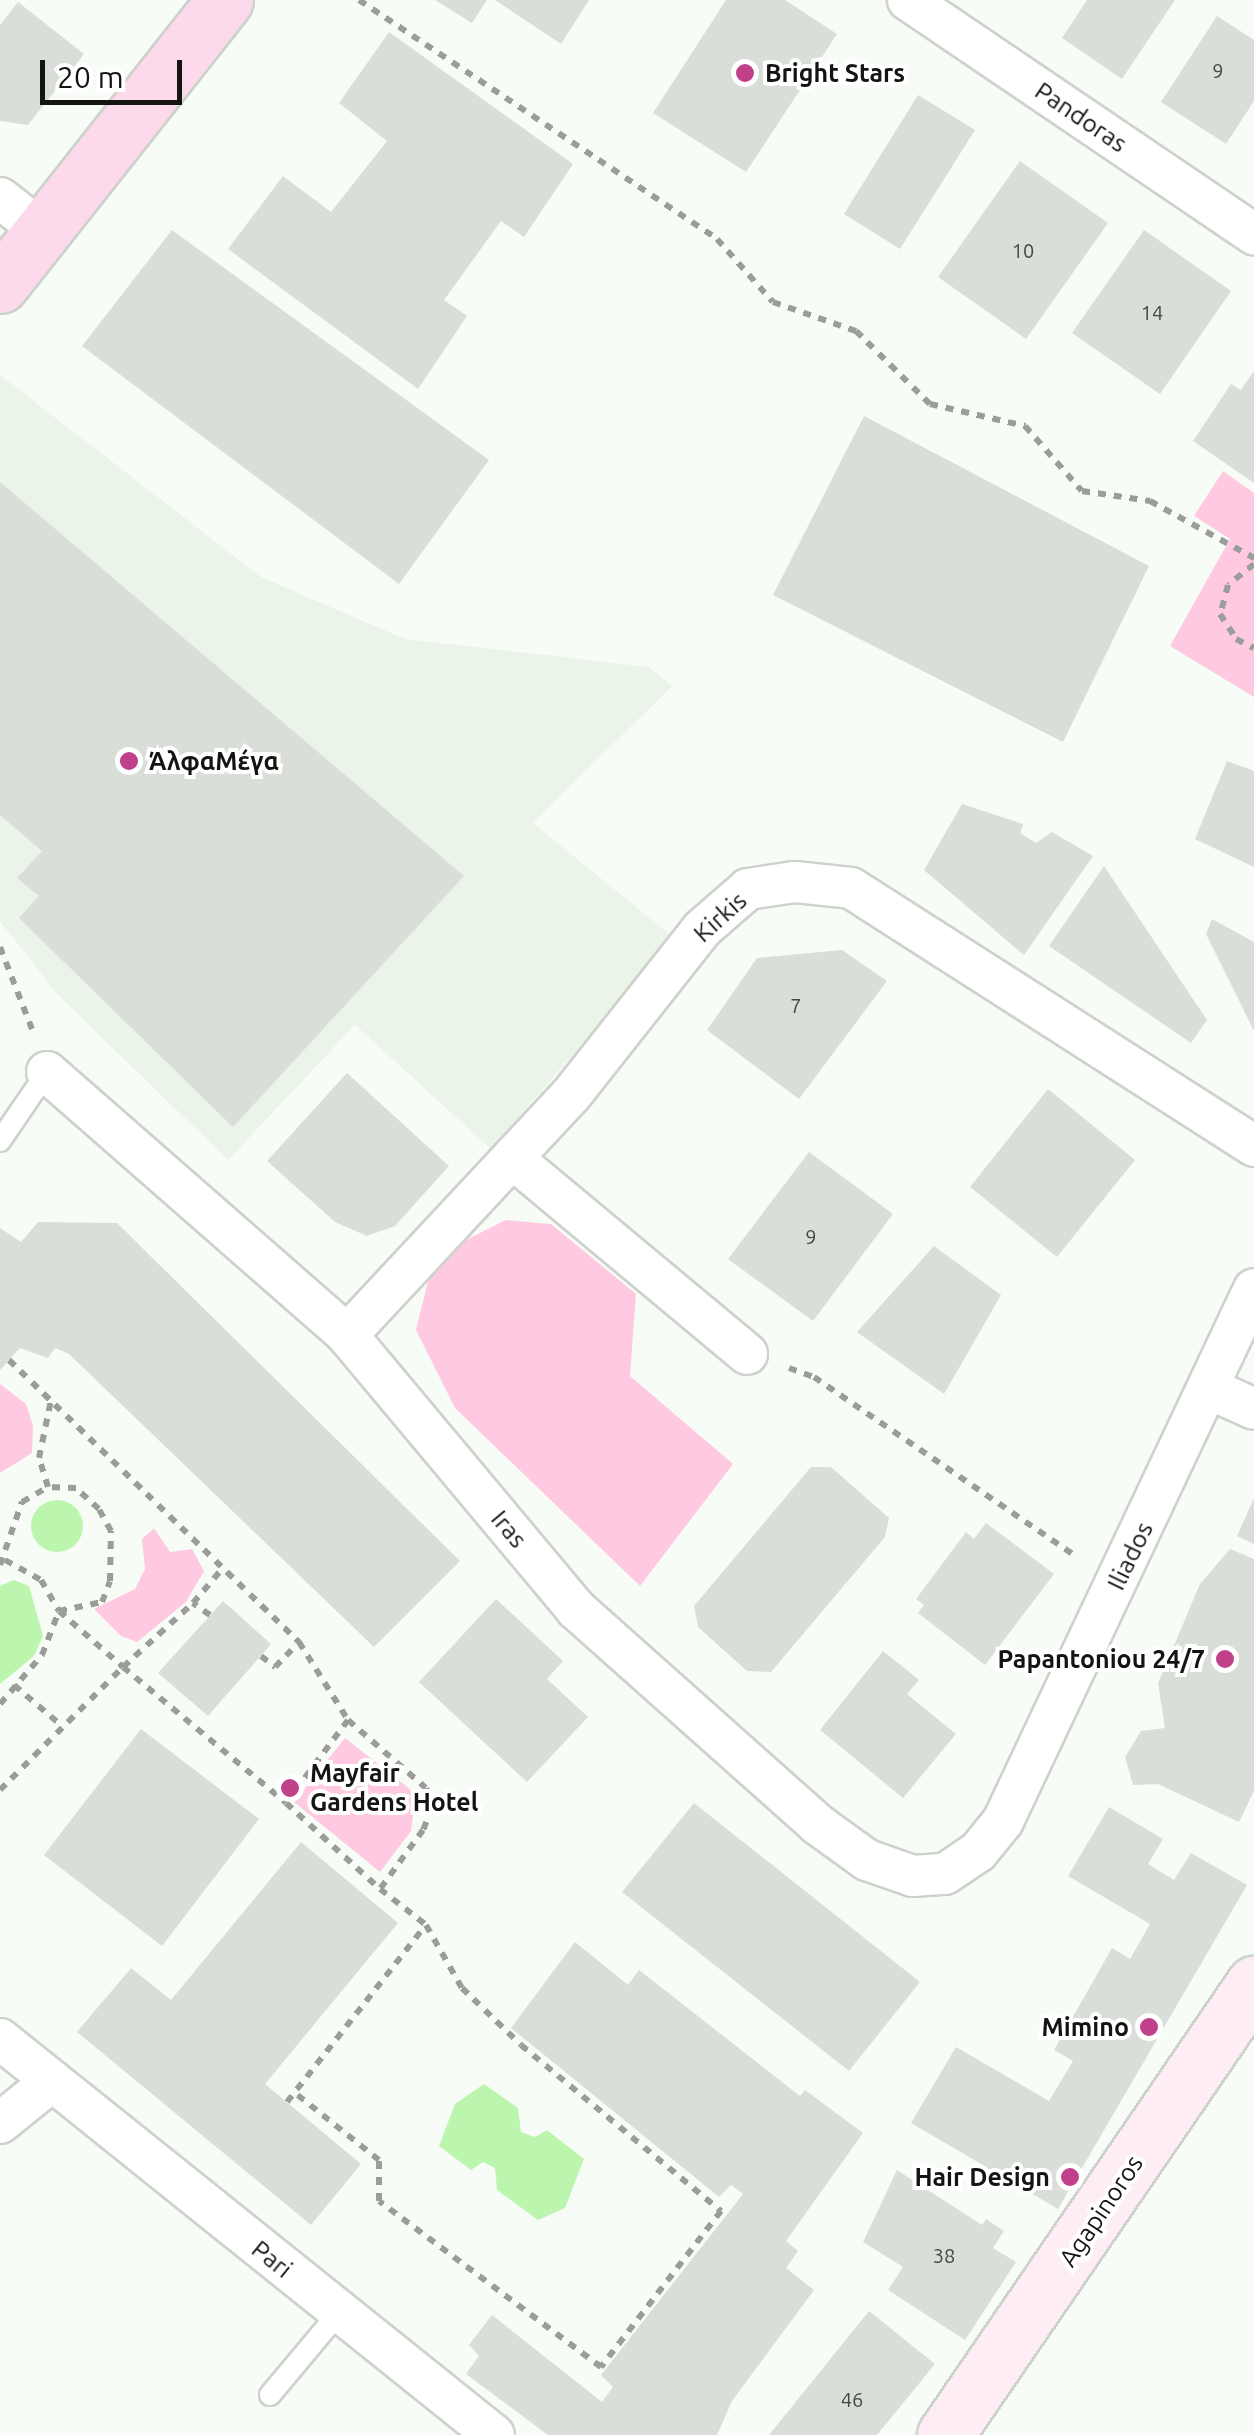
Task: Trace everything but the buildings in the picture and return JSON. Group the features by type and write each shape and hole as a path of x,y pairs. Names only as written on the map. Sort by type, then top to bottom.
{"main road":[{"path":"0,285 225,0"},
{"name":"Agapinoros","path":"944,2435 1254,1984"}],"street":[{"name":"Pandoras","path":"908,0 1254,234"},
{"path":"0,198 42,232"},
{"name":"Kirkis","path":"347,1336 512,1158 702,929 748,889 795,882 851,888 898,913 1254,1146"},
{"name":"Iras","path":"48,1072 347,1336 576,1609 830,1833 882,1866 913,1876 946,1874 978,1852 1003,1820"},
{"path":"512,1158 747,1354"},
{"name":"Iliados","path":"1003,1820 1254,1289"},
{"path":"1210,1389 1254,1409"},
{"name":"Pari","path":"0,2039 494,2435"},
{"path":"0,2123 52,2082"}],"lane":[{"path":"0,1141 48,1072"},
{"path":"270,2395 339,2313"}],"path":[{"path":"359,0 717,240 773,302 856,331 930,404 1025,426 1082,491 1150,501 1254,561 1228,585 1220,614 1236,638 1254,648"},
{"path":"0,947 48,1072"},
{"path":"747,1354 814,1377 1116,1585"},
{"path":"8,1360 300,1642 348,1720 426,1788 432,1808 423,1830 380,1889"},
{"path":"48,1487 39,1458 51,1399"},
{"path":"59,1612 102,1602 111,1531 99,1508 76,1488 48,1487 22,1502 2,1562 41,1580 59,1612 426,1925 462,1988 521,2045 721,2211 601,2367 379,2201 379,2160 294,2093"},
{"path":"0,1790 61,1725 194,1604 222,1569"},
{"path":"194,1604 210,1615"},
{"path":"0,1704 42,1655 59,1612"},
{"path":"261,1656 274,1667 300,1642"},
{"path":"14,1685 61,1725"},
{"path":"286,1802 348,1720"},
{"path":"288,2102 426,1925"}],"shaded area":[{"path":"0,375 261,577 405,639 649,667 672,686 533,823 674,938 491,1149 355,1025 228,1160 58,995 0,921"},
{"path":"1223,471 1254,493 1254,697 1170,646 1230,539 1194,516"},
{"path":"506,1220 551,1224 636,1294 630,1376 733,1464 640,1586 455,1408 416,1330 428,1281 464,1241"},
{"path":"0,1384 26,1404 33,1426 32,1453 0,1473"},
{"path":"57,1500 76,1507 83,1526 76,1545 57,1552 38,1545 31,1526 38,1507"},
{"path":"154,1528 170,1552 192,1549 204,1571 186,1602 137,1642 121,1636 94,1609 135,1589 145,1569 142,1539"},
{"path":"14,1580 29,1586 43,1636 34,1656 0,1684 0,1586"},
{"path":"345,1738 416,1794 411,1831 380,1872 294,1802"},
{"path":"484,2084 518,2108 521,2132 535,2137 547,2130 584,2159 565,2208 538,2220 497,2190 495,2168 483,2162 471,2170 439,2146 455,2104"}],"place":[{"name":"Bright Stars","path":"745,73"},
{"name":"ΆλφαΜέγα","path":"129,761"},
{"name":"Papantoniou 24/7","path":"1225,1659"},
{"name":"Mayfair Gardens Hotel","path":"290,1788"},
{"name":"Mimino","path":"1149,2027"},
{"name":"Hair Design","path":"1070,2177"}]}
